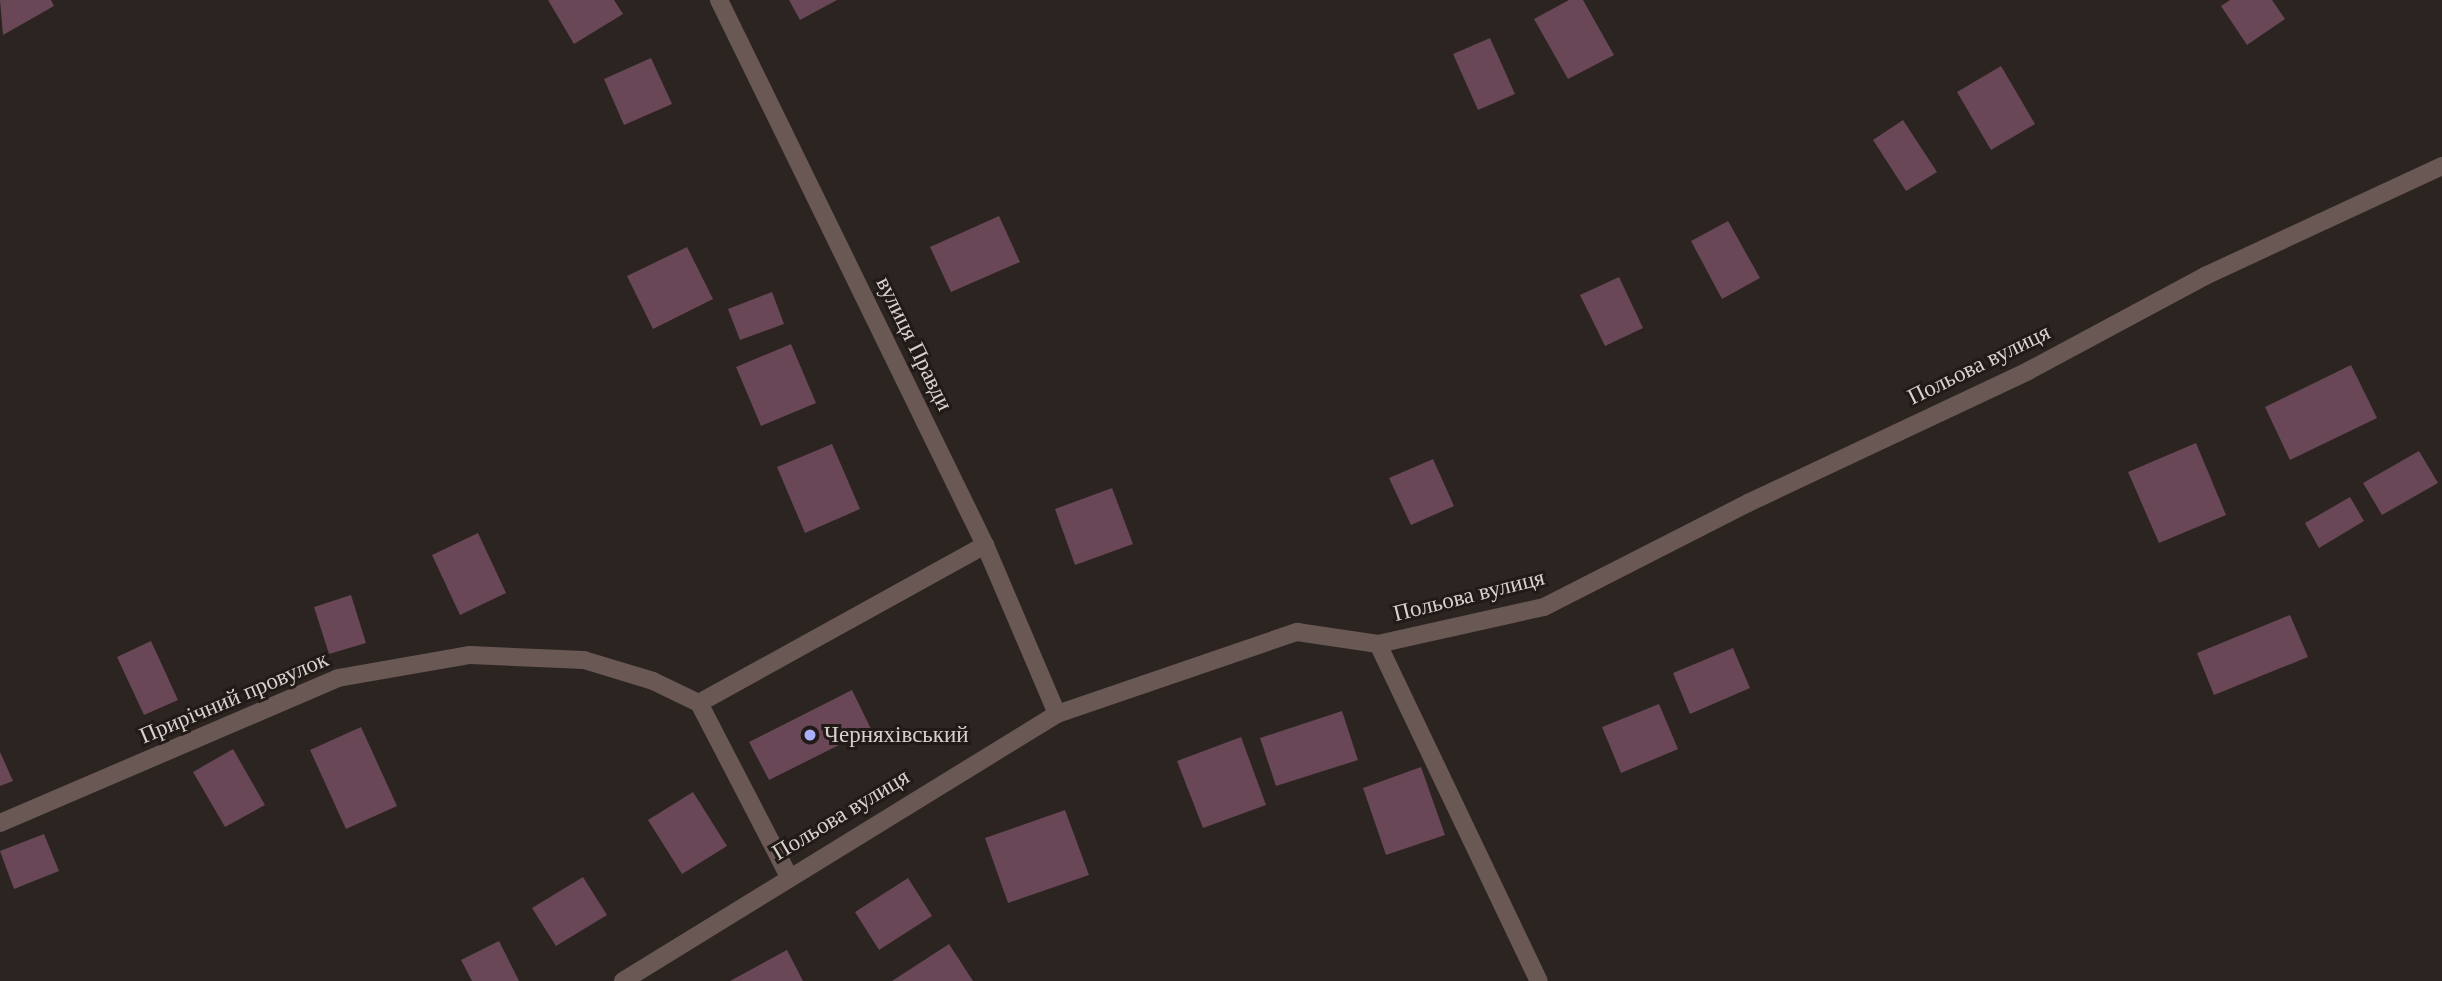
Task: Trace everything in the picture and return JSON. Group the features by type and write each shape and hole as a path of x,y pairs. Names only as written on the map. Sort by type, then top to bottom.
{"street":[{"name":"вулиця Правди","path":"719,0 985,545 1057,714"},
{"name":"Польова вулиця","path":"623,981 788,875 1057,714 1297,632 1378,644 1544,607 1748,503 2028,370 2204,276 2442,166"},
{"path":"788,875 699,703 985,545"},
{"path":"1378,644 1539,981"},
{"name":"Прирічний провулок","path":"0,823 338,678 470,655 584,660 653,681 699,703"}],"building":[{"path":"0,0 51,0 54,6 3,35"},
{"path":"548,0 614,0 623,14 574,44"},
{"path":"789,0 837,0 800,20"},
{"path":"1569,0 1583,0 1614,55 1568,79 1534,19"},
{"path":"2230,0 2272,0 2285,19 2247,45 2221,6"},
{"path":"1490,38 1515,94 1478,110 1453,54"},
{"path":"651,58 672,104 624,125 604,79"},
{"path":"2001,66 2035,124 1991,150 1957,92"},
{"path":"1903,120 1937,172 1906,191 1873,140"},
{"path":"999,216 1020,262 951,292 930,247"},
{"path":"1728,221 1760,278 1722,299 1691,241"},
{"path":"687,247 713,299 653,329 627,276"},
{"path":"1619,277 1643,328 1605,346 1580,295"},
{"path":"772,292 784,324 740,340 728,309"},
{"path":"791,344 816,403 761,426 736,367"},
{"path":"2351,365 2377,418 2290,460 2265,407"},
{"path":"2196,443 2226,515 2159,543 2128,472"},
{"path":"832,444 860,509 805,533 777,467"},
{"path":"2419,451 2438,483 2382,515 2363,483"},
{"path":"1433,459 1454,506 1411,525 1389,478"},
{"path":"1112,488 1133,544 1075,565 1055,509"},
{"path":"2350,497 2364,521 2319,548 2305,523"},
{"path":"478,533 506,593 460,615 432,555"},
{"path":"351,595 366,643 329,654 314,607"},
{"path":"2290,615 2308,657 2214,695 2197,653"},
{"path":"151,641 178,700 144,715 117,657"},
{"path":"1733,648 1750,688 1690,714 1673,673"},
{"name":"Черняхівський","path":"852,690 871,729 769,780 749,742"},
{"path":"1659,704 1678,749 1621,773 1602,727"},
{"path":"1342,711 1358,760 1276,786 1260,738"},
{"path":"361,727 397,806 346,829 310,750"},
{"path":"1241,737 1266,805 1203,828 1177,761"},
{"path":"233,749 265,805 225,827 193,772"},
{"path":"0,752 13,781 0,786"},
{"path":"1421,767 1445,835 1386,855 1363,788"},
{"path":"693,792 727,846 682,874 648,820"},
{"path":"1065,810 1089,875 1008,903 985,838"},
{"path":"44,834 59,871 14,889 0,851"},
{"path":"583,877 607,915 556,946 532,908"},
{"path":"908,878 932,916 879,950 855,912"},
{"path":"499,941 519,981 472,981 461,960"},
{"path":"949,944 973,981 892,981"},
{"path":"787,950 803,981 730,981"}],"place":[{"name":"Черняхівський","path":"810,735"}]}
